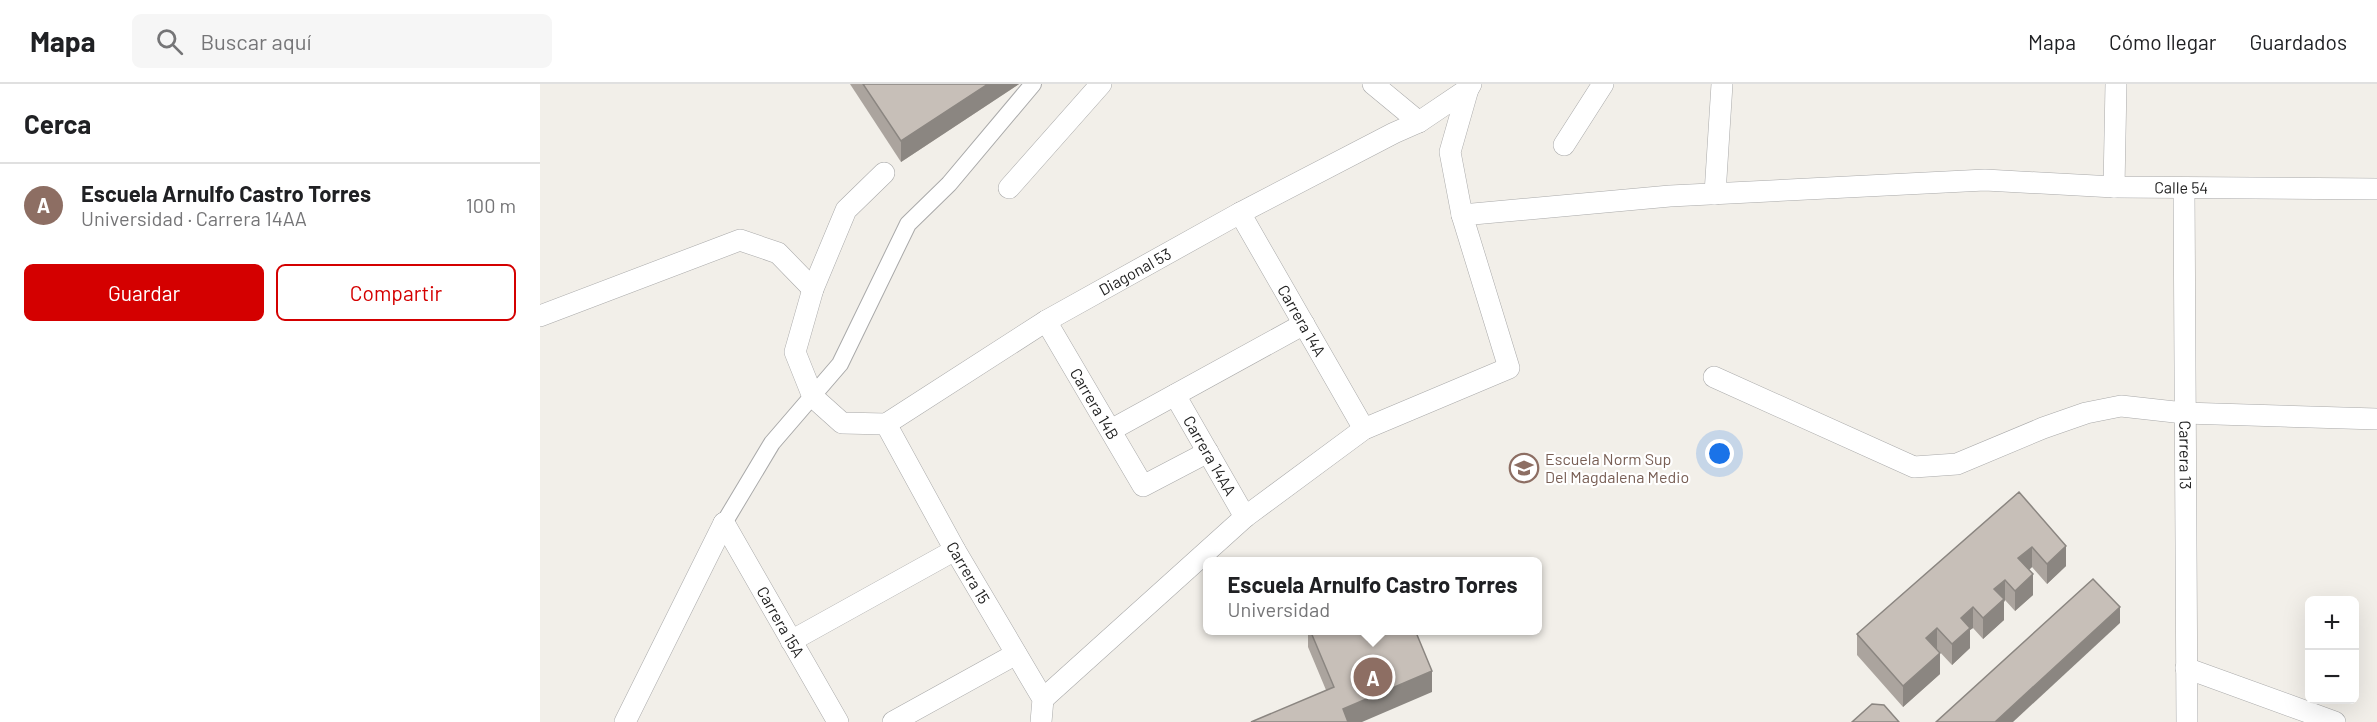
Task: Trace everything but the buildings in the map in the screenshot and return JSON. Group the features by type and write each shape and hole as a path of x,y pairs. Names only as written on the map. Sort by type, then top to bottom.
{"street":[{"path":"625,722 724,523 772,443 840,364 908,224 949,184 1033,84"},
{"path":"1009,188 1101,84"},
{"path":"1373,84 1419,122"},
{"path":"1564,145 1603,84"},
{"path":"1715,194 1722,84"},
{"path":"2114,187 2116,84"},
{"path":"1041,722 1043,699 1245,517 1364,429 1509,368 1462,215 1450,152 1457,122 1470,87"},
{"name":"Diagonal 53","path":"886,424 1046,321 1240,213 1419,122 1470,87"},
{"path":"884,172 846,210 813,289 795,352 813,397 842,423 886,424"},
{"name":"Calle 54","path":"1462,215 1715,194 1985,180 2114,187 2377,189"},
{"name":"Carrera 13","path":"2184,188 2187,722"},
{"name":"Carrera 14A","path":"1240,213 1364,429"},
{"path":"540,316 740,240 778,253 813,289"},
{"name":"Carrera 14B","path":"1046,321 1143,486 1208,452"},
{"path":"1111,430 1304,324"},
{"path":"1714,377 1914,467 1957,464 2043,428 2086,413 2121,406 2184,413 2377,419"},
{"name":"Carrera 14AA","path":"1175,395 1245,517"},
{"name":"Carrera 15","path":"886,424 955,550 1043,699"},
{"name":"Carrera 15A","path":"724,523 836,721"},
{"path":"791,641 955,550"},
{"path":"894,722 1016,654"},
{"path":"2186,668 2335,722"}],"place":[{"name":"Escuela Norm Sup Del Magdalena Medio","path":"1524,468"},
{"name":"Escuela Arnulfo Castro Torres","path":"1373,677"}]}
